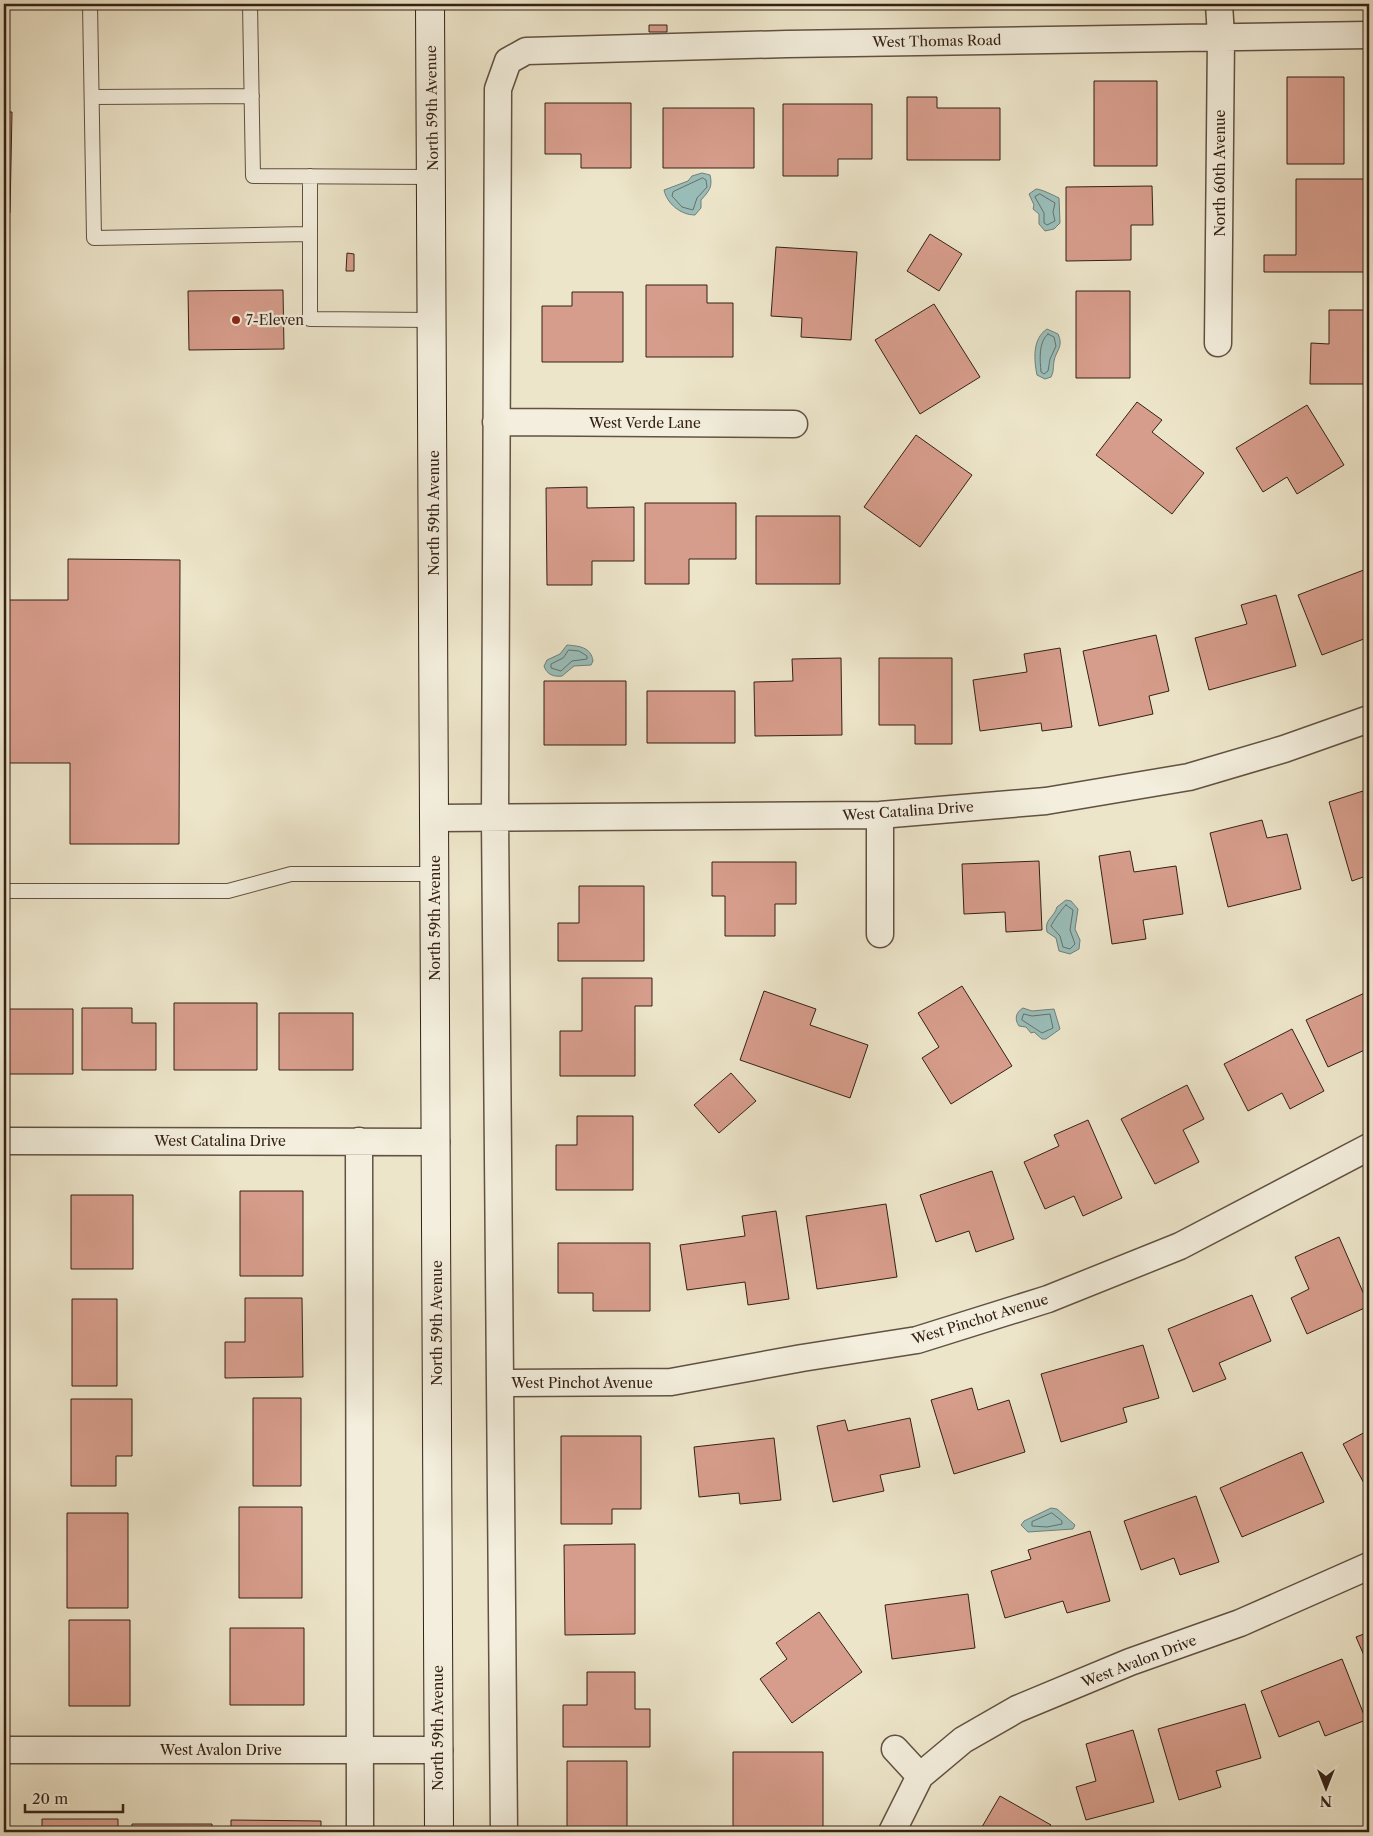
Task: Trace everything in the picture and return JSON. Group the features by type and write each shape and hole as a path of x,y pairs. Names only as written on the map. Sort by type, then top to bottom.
{"main road":[{"name":"North 59th Avenue","path":"430,4 436,874 439,1832"}],"street":[{"name":"North 60th Avenue","path":"1218,343 1221,36 1219,4"},
{"name":"West Thomas Road","path":"496,422 498,89 508,61 526,51 1221,36 1369,35"},
{"name":"West Verde Lane","path":"496,422 794,424"},
{"path":"496,422 495,819 504,1832"},
{"name":"West Catalina Drive","path":"435,818 880,815 1046,800 1189,777 1284,749 1369,719"},
{"path":"880,815 880,934"},
{"name":"West Catalina Drive","path":"4,1140 359,1140 436,1142"},
{"path":"359,1140 360,1832"},
{"name":"West Pinchot Avenue","path":"501,1383 671,1382 802,1358 917,1340 1048,1299 1180,1246 1369,1147"},
{"name":"West Avalon Drive","path":"892,1832 920,1776 963,1740 1017,1710 1130,1662 1240,1623 1369,1566"},
{"path":"894,1749 920,1776"},
{"name":"West Avalon Drive","path":"4,1750 439,1750"}],"lane":[{"path":"90,4 94,238 308,234"},
{"path":"250,4 253,176 432,177"},
{"path":"92,97 252,96"},
{"path":"310,176 308,234 310,319 433,320"},
{"path":"4,891 228,891 291,874 436,874"}],"water":[{"path":"702,173 710,175 711,186 701,200 701,208 695,215 675,208 668,200 664,190 688,181 692,176"},
{"path":"1036,189 1059,198 1060,223 1054,229 1045,231 1039,224 1039,214 1033,209 1034,205 1029,194"},
{"path":"1047,329 1058,334 1060,342 1052,375 1045,379 1037,375 1035,350 1039,338"},
{"path":"567,645 587,650 592,656 593,661 591,665 574,666 562,676 551,675 544,666 547,660 560,654"},
{"path":"1066,900 1071,901 1078,909 1075,929 1080,940 1079,949 1070,954 1059,951 1056,938 1047,932 1046,928 1057,907"},
{"path":"1023,1008 1032,1011 1054,1009 1060,1029 1046,1039 1042,1039 1034,1032 1031,1033 1026,1027 1019,1026 1016,1018"},
{"path":"1051,1508 1057,1509 1075,1525 1073,1529 1028,1532 1021,1525 1024,1521"}],"building":[{"path":"649,25 667,25 667,32 649,32"},
{"path":"1287,77 1344,77 1344,164 1287,164"},
{"path":"1094,81 1157,81 1157,166 1094,166"},
{"path":"907,97 937,97 937,108 1000,108 1000,160 907,160"},
{"path":"545,103 631,103 631,168 581,168 581,154 545,154"},
{"path":"783,104 872,104 872,159 838,159 838,176 783,176"},
{"path":"663,108 754,108 754,168 663,168"},
{"path":"4,112 12,112 10,213 4,213"},
{"path":"1296,179 1369,179 1369,272 1264,272 1264,255 1296,255"},
{"path":"1152,186 1153,225 1131,225 1131,260 1066,261 1066,187"},
{"path":"930,234 962,254 939,291 907,271"},
{"path":"776,247 857,252 851,340 801,337 802,318 771,316"},
{"path":"347,253 354,254 354,271 346,271"},
{"path":"646,285 707,285 707,303 733,303 733,357 646,357"},
{"name":"7-Eleven","path":"283,290 284,349 189,350 188,291"},
{"path":"1076,291 1130,291 1130,378 1076,378"},
{"path":"572,292 623,292 623,362 542,362 542,306 572,306"},
{"path":"934,304 980,377 920,414 875,340"},
{"path":"1329,310 1369,310 1369,384 1310,384 1311,343 1329,344"},
{"path":"1137,402 1162,420 1152,432 1204,473 1172,514 1096,455"},
{"path":"1307,405 1344,465 1297,494 1287,477 1263,492 1236,448"},
{"path":"916,435 972,475 920,547 864,507"},
{"path":"587,487 587,508 634,507 634,561 592,561 592,585 547,585 546,488"},
{"path":"645,503 736,503 736,559 689,559 689,584 645,584"},
{"path":"756,516 840,516 840,584 756,584"},
{"path":"68,559 180,560 179,844 70,844 70,763 4,763 4,600 68,600"},
{"path":"1369,568 1369,637 1322,655 1298,595"},
{"path":"1276,595 1296,666 1209,690 1195,638 1247,624 1241,605"},
{"path":"1156,635 1169,691 1149,696 1153,714 1099,726 1083,651"},
{"path":"1060,648 1072,727 1042,731 1041,723 980,731 973,680 1027,672 1024,654"},
{"path":"841,658 842,735 755,736 754,682 793,681 792,659"},
{"path":"879,658 952,658 952,744 915,744 915,725 879,725"},
{"path":"544,681 626,681 626,745 544,745"},
{"path":"647,691 735,691 735,743 647,743"},
{"path":"1363,791 1367,807 1369,806 1369,875 1352,881 1329,802"},
{"path":"1262,820 1267,838 1287,834 1301,889 1228,907 1210,833"},
{"path":"1130,851 1134,872 1176,866 1183,914 1143,920 1146,939 1112,944 1099,856"},
{"path":"1039,861 1042,930 1006,932 1005,912 964,914 962,864"},
{"path":"712,862 796,862 796,904 775,904 775,936 725,936 725,896 712,896"},
{"path":"579,886 644,886 644,961 558,961 558,923 579,923"},
{"path":"582,978 652,978 652,1006 635,1006 635,1076 560,1076 560,1031 582,1031"},
{"path":"962,986 1012,1066 951,1104 922,1058 939,1047 918,1013"},
{"path":"764,991 816,1009 810,1025 868,1045 850,1098 740,1060"},
{"path":"1369,991 1369,1048 1328,1067 1306,1020"},
{"path":"174,1003 257,1003 257,1070 174,1070"},
{"path":"82,1008 132,1008 132,1023 156,1023 156,1070 82,1070"},
{"path":"4,1009 73,1009 73,1074 4,1074"},
{"path":"279,1013 353,1013 353,1070 279,1070"},
{"path":"1292,1029 1324,1091 1290,1109 1282,1093 1248,1111 1224,1064"},
{"path":"731,1073 756,1101 719,1133 694,1105"},
{"path":"1187,1085 1204,1119 1183,1130 1199,1162 1155,1184 1121,1119"},
{"path":"577,1116 633,1116 633,1190 556,1190 556,1145 577,1145"},
{"path":"1088,1120 1122,1198 1083,1216 1074,1196 1045,1209 1024,1162 1059,1146 1054,1135"},
{"path":"992,1171 1014,1239 976,1252 969,1231 936,1242 920,1195"},
{"path":"240,1191 303,1191 303,1276 240,1276"},
{"path":"71,1195 133,1195 133,1269 71,1269"},
{"path":"886,1204 897,1277 817,1289 806,1216"},
{"path":"776,1211 789,1299 748,1305 745,1282 687,1290 680,1245 745,1236 742,1216"},
{"path":"1339,1237 1369,1306 1307,1334 1291,1298 1309,1289 1295,1257"},
{"path":"558,1243 650,1243 650,1311 593,1311 593,1293 558,1293"},
{"path":"1252,1295 1271,1341 1219,1363 1226,1379 1193,1392 1168,1329"},
{"path":"245,1298 302,1298 303,1377 225,1378 225,1342 245,1342"},
{"path":"72,1299 117,1299 117,1386 72,1386"},
{"path":"1143,1345 1159,1398 1123,1408 1127,1422 1061,1442 1041,1374"},
{"path":"972,1388 978,1410 1009,1400 1025,1452 954,1474 931,1400"},
{"path":"253,1398 301,1398 301,1486 253,1486"},
{"path":"71,1399 132,1399 132,1456 116,1456 116,1486 71,1486"},
{"path":"910,1418 920,1467 880,1475 884,1491 833,1502 817,1426 845,1420 848,1431"},
{"path":"1369,1430 1369,1488 1367,1489 1343,1444"},
{"path":"561,1436 641,1436 641,1509 612,1509 612,1524 561,1524"},
{"path":"774,1438 781,1500 740,1504 739,1493 699,1497 694,1447"},
{"path":"1302,1452 1324,1502 1242,1537 1220,1488"},
{"path":"1196,1496 1219,1562 1180,1575 1174,1558 1141,1570 1124,1521"},
{"path":"239,1507 302,1507 302,1598 239,1598"},
{"path":"67,1513 128,1513 128,1608 67,1608"},
{"path":"1090,1531 1110,1601 1067,1613 1063,1601 1005,1618 991,1571 1031,1559 1028,1550"},
{"path":"635,1544 635,1634 565,1635 564,1545"},
{"path":"968,1594 975,1648 892,1659 885,1605"},
{"path":"819,1612 862,1672 792,1723 760,1679 787,1659 776,1643"},
{"path":"69,1620 130,1620 130,1706 69,1706"},
{"path":"230,1628 304,1628 304,1705 230,1705"},
{"path":"1369,1632 1369,1667 1356,1637"},
{"path":"1342,1659 1366,1720 1325,1736 1319,1721 1279,1737 1261,1691"},
{"path":"587,1672 635,1672 635,1709 650,1709 650,1747 563,1747 563,1705 587,1705"},
{"path":"1245,1704 1261,1758 1216,1771 1221,1787 1179,1800 1158,1729"},
{"path":"1133,1730 1154,1802 1086,1820 1076,1787 1096,1781 1086,1744"},
{"path":"733,1752 823,1752 823,1832 733,1832"},
{"path":"567,1761 627,1761 627,1832 567,1832"},
{"path":"1000,1796 1051,1825 1046,1832 979,1832"},
{"path":"42,1819 118,1819 118,1832 42,1832"},
{"path":"231,1820 321,1821 321,1832 231,1832"},
{"path":"132,1824 212,1824 212,1832 132,1832"}],"place":[{"name":"7-Eleven","path":"236,320"}]}
